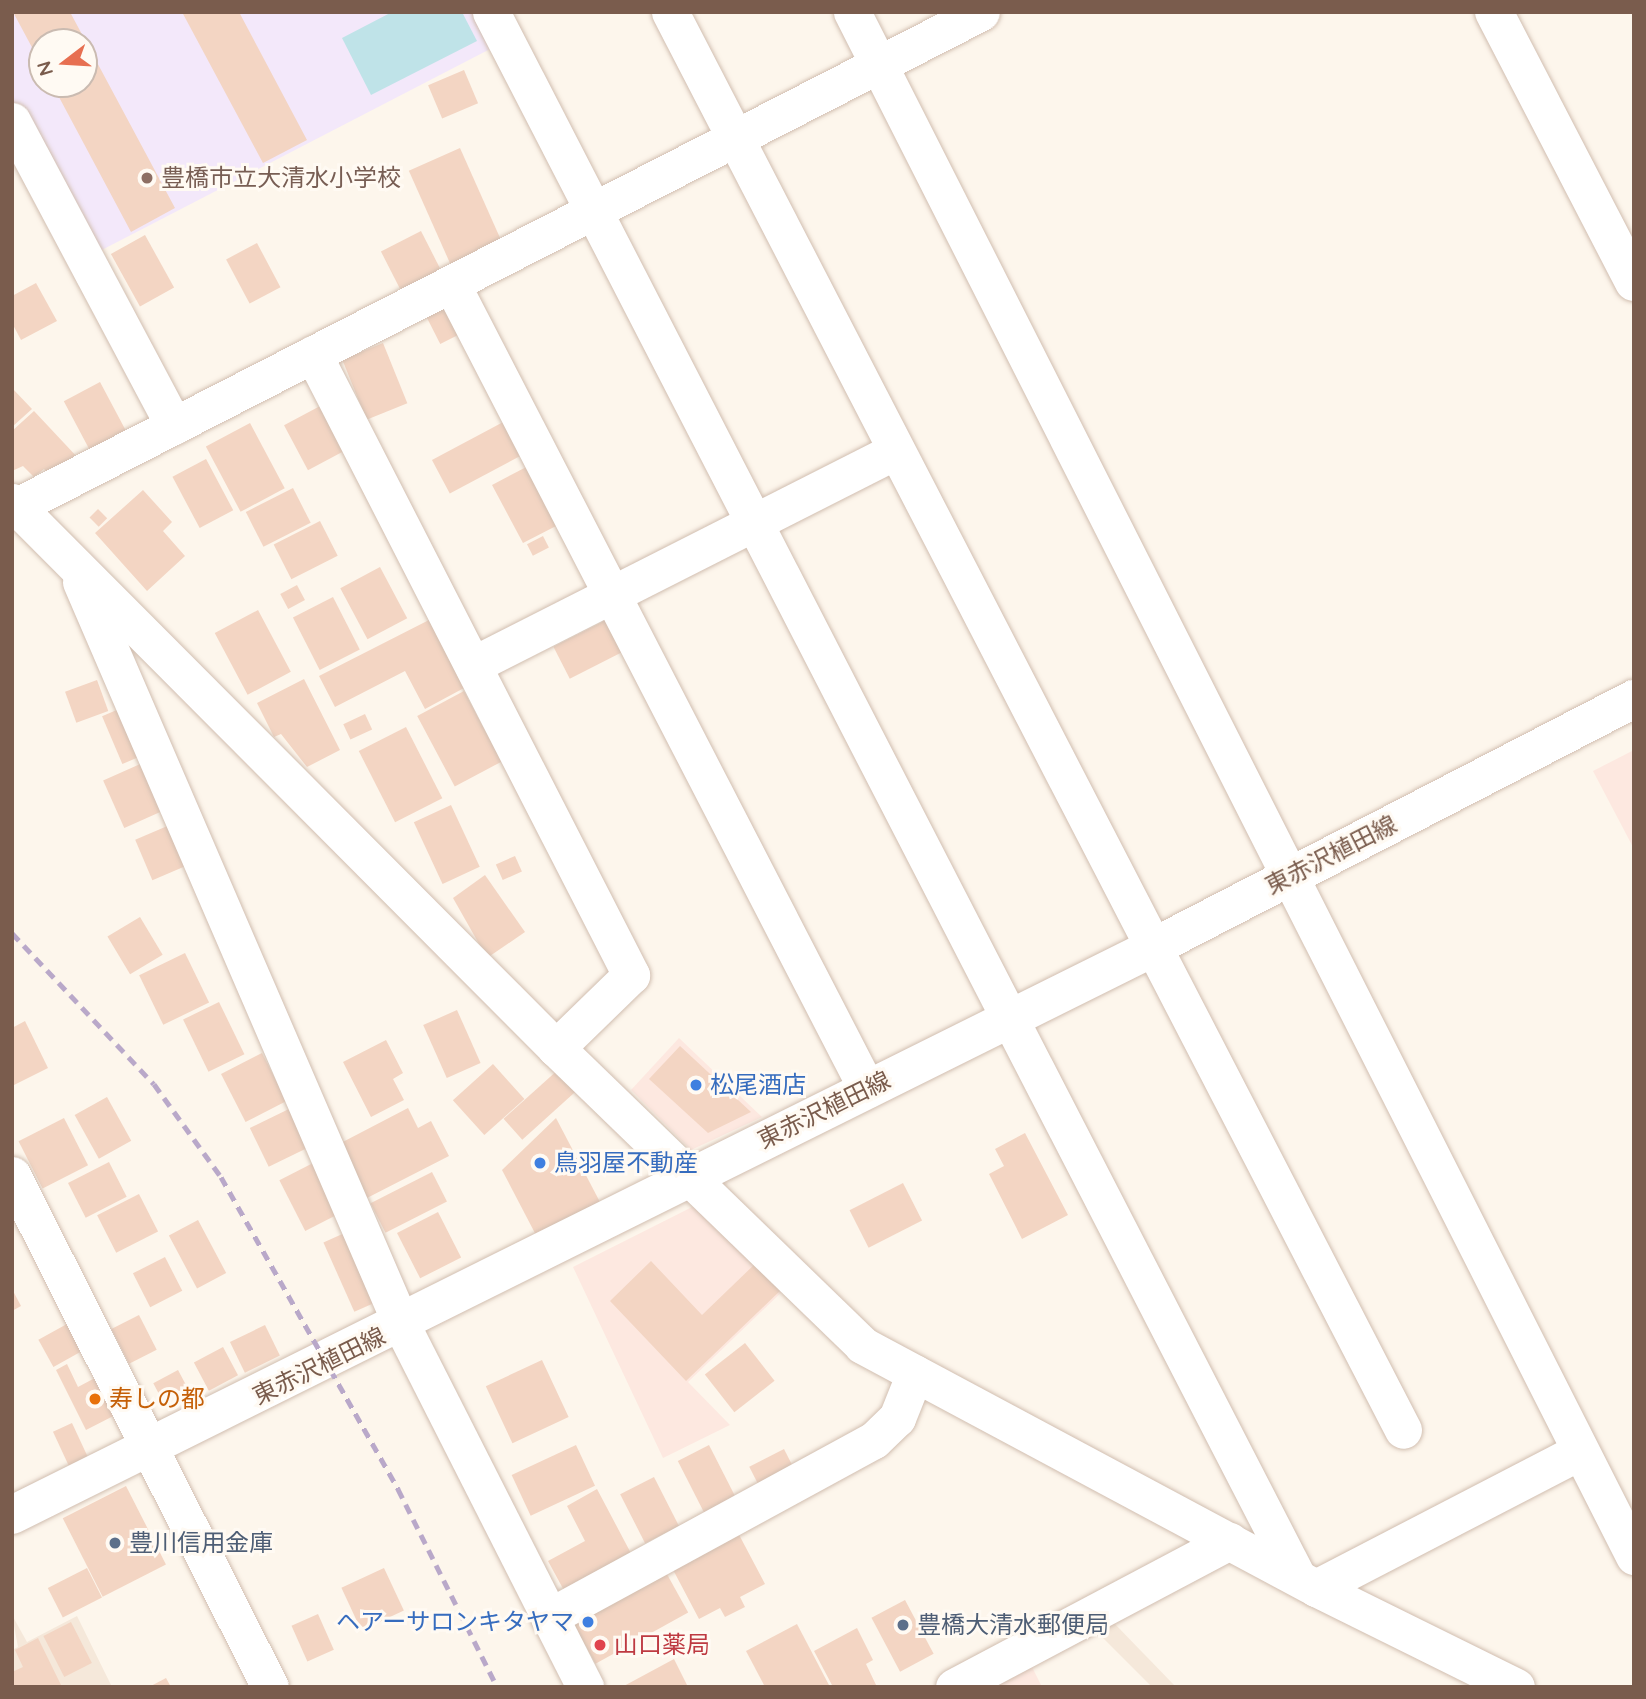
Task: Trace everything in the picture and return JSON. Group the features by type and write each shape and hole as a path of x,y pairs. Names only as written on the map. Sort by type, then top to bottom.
{"main road":[{"path":"1494,12 1634,282"},
{"name":"東赤沢植田線","path":"12,1516 402,1326 689,1177 1152,948 1634,699"}],"street":[{"path":"491,12 756,519 1007,1019 1306,1582"},
{"path":"670,12 1403,1430"},
{"path":"852,12 1578,1452 1634,1556"},
{"path":"981,12 736,142 14,504 556,1048 862,1345 1306,1582 1516,1687"},
{"path":"12,121 174,426"},
{"path":"452,285 612,589 867,1089"},
{"path":"313,354 631,975 556,1048"},
{"path":"473,665 612,589 895,451"},
{"path":"73,565 402,1326 585,1687"},
{"path":"12,1175 270,1687"},
{"path":"549,1617 874,1440 897,1418 915,1373"},
{"path":"1306,1582 1578,1452"},
{"path":"954,1687 1230,1541"}],"shaded area":[{"name":"豊橋市立大清水小学校","path":"12,12 476,12 494,47 94,254 12,101"},
{"path":"1634,750 1634,849 1593,771"},
{"path":"679,1038 762,1117 691,1150 631,1090"},
{"path":"702,1202 786,1288 688,1382 730,1425 663,1458 573,1267"},
{"path":"12,1615 27,1642 77,1616 112,1687 12,1687 12,1650 18,1647"},
{"path":"1112,1621 1176,1687 1152,1687 1095,1630"},
{"path":"1031,1665 1042,1687 988,1687"}],"water":[{"path":"392,12 462,12 477,41 371,95 342,38"}],"building":[{"path":"13,12 70,12 79,28 28,28 28,40"},
{"path":"182,12 239,12 307,140 263,163"},
{"path":"98,64 175,208 131,232 59,98 98,98"},
{"path":"464,70 478,103 442,118 428,85"},
{"path":"460,148 502,243 451,266 409,171"},
{"path":"421,231 444,276 404,297 381,251"},
{"path":"145,235 174,287 140,306 111,254"},
{"path":"257,243 280,287 250,304 226,259"},
{"path":"36,283 57,321 21,340 12,323 12,296"},
{"path":"452,301 467,330 440,344 425,315"},
{"path":"383,343 407,403 367,420 342,359"},
{"path":"100,382 128,435 92,454 64,401"},
{"path":"12,388 32,409 12,427"},
{"path":"322,405 346,450 308,470 284,425"},
{"path":"34,411 79,459 55,482 44,469 34,477 23,466 12,471 12,431"},
{"path":"507,420 525,454 450,493 432,460"},
{"path":"250,423 285,488 241,512 206,446"},
{"path":"206,459 233,510 200,528 172,477"},
{"path":"534,463 558,525 523,543 492,485"},
{"path":"293,488 311,523 263,547 246,512"},
{"path":"143,490 172,522 163,531 185,556 147,591 95,533"},
{"path":"98,509 107,518 99,527 90,517"},
{"path":"320,521 338,556 291,579 274,545"},
{"path":"543,536 549,548 533,556 527,544"},
{"path":"380,567 407,618 367,639 340,588"},
{"path":"297,585 305,600 288,609 280,594"},
{"path":"333,597 360,650 320,670 293,617"},
{"path":"258,610 291,672 248,695 215,633"},
{"path":"429,620 464,688 425,709 405,671 335,707 319,676"},
{"path":"606,620 622,652 570,679 553,647"},
{"path":"304,679 340,750 307,767 281,734 274,737 257,703"},
{"path":"97,680 108,711 76,723 65,692"},
{"path":"464,691 502,762 455,787 417,716"},
{"path":"126,706 146,754 122,764 102,716"},
{"path":"365,714 372,729 350,740 343,724"},
{"path":"406,727 442,798 395,822 359,751"},
{"path":"147,761 168,809 124,828 103,781"},
{"path":"451,805 480,867 443,884 414,822"},
{"path":"172,824 189,865 152,880 135,840"},
{"path":"515,856 522,872 503,880 496,865"},
{"path":"485,875 525,932 487,958 453,898"},
{"path":"140,917 163,955 130,974 107,937"},
{"path":"185,953 209,1002 163,1025 139,975"},
{"path":"219,1002 244,1054 208,1072 183,1020"},
{"path":"457,1010 481,1063 447,1078 423,1025"},
{"path":"25,1021 48,1068 12,1086 12,1028"},
{"path":"386,1040 403,1073 393,1079 404,1100 371,1117 343,1062"},
{"path":"680,1046 751,1112 708,1133 649,1079"},
{"path":"262,1053 287,1101 246,1122 221,1074"},
{"path":"493,1064 524,1099 484,1135 453,1100"},
{"path":"560,1068 579,1089 522,1140 504,1119"},
{"path":"107,1097 131,1141 99,1159 75,1115"},
{"path":"293,1107 312,1146 269,1167 250,1128"},
{"path":"408,1108 418,1128 431,1121 449,1156 365,1199 337,1145"},
{"path":"64,1118 88,1165 43,1188 19,1141"},
{"path":"556,1118 601,1204 537,1237 502,1170"},
{"path":"1025,1133 1068,1215 1022,1239 989,1174 1004,1166 995,1149"},
{"path":"109,1162 127,1197 86,1218 68,1183"},
{"path":"315,1162 341,1213 305,1231 279,1180"},
{"path":"432,1172 447,1201 386,1233 371,1203"},
{"path":"903,1183 922,1220 869,1248 850,1210"},
{"path":"139,1194 158,1231 116,1253 97,1215"},
{"path":"438,1212 461,1257 420,1278 397,1233"},
{"path":"198,1220 226,1273 197,1288 169,1235"},
{"path":"349,1231 380,1300 354,1312 323,1242"},
{"path":"165,1257 182,1291 150,1307 133,1273"},
{"path":"651,1261 702,1315 758,1261 783,1288 686,1381 610,1301"},
{"path":"12,1289 21,1306 12,1311"},
{"path":"139,1315 157,1350 129,1364 111,1329"},
{"path":"76,1319 91,1346 53,1367 38,1340"},
{"path":"265,1325 280,1356 245,1373 230,1342"},
{"path":"745,1343 775,1381 734,1412 705,1374"},
{"path":"223,1347 238,1375 209,1391 194,1362"},
{"path":"542,1360 569,1417 512,1443 486,1386"},
{"path":"67,1364 78,1387 108,1371 127,1409 86,1430 56,1370"},
{"path":"178,1370 187,1387 162,1400 153,1383"},
{"path":"72,1423 88,1457 69,1466 53,1432"},
{"path":"576,1445 595,1486 531,1516 512,1475"},
{"path":"709,1445 741,1508 710,1524 678,1461"},
{"path":"784,1449 798,1476 763,1493 749,1467"},
{"path":"654,1477 679,1526 645,1543 620,1494"},
{"path":"126,1486 166,1564 103,1597 63,1518"},
{"path":"597,1489 634,1559 567,1596 548,1561 585,1541 567,1506"},
{"path":"736,1529 765,1584 740,1597 745,1607 725,1617 720,1608 699,1619 670,1564"},
{"path":"663,1567 688,1612 596,1664 570,1618"},
{"path":"87,1568 102,1597 63,1617 48,1588"},
{"path":"384,1568 404,1611 361,1630 341,1588"},
{"path":"905,1600 934,1654 900,1672 871,1618"},
{"path":"318,1614 334,1650 307,1661 292,1626"},
{"path":"71,1622 92,1663 64,1677 43,1636"},
{"path":"797,1624 830,1687 765,1687 746,1651"},
{"path":"857,1628 873,1660 866,1664 877,1687 833,1687 814,1651"},
{"path":"38,1638 62,1687 12,1687 12,1672 23,1667 15,1650"},
{"path":"674,1659 688,1687 622,1687"},
{"path":"166,1678 171,1687 149,1687"}],"railway":[{"path":"12,933 154,1084 221,1177 398,1489 497,1687"}],"place":[{"name":"豊橋市立大清水小学校","path":"147,178"},
{"name":"松尾酒店","path":"696,1085"},
{"name":"鳥羽屋不動産","path":"540,1163"},
{"name":"寿しの都","path":"95,1399"},
{"name":"豊川信用金庫","path":"115,1543"},
{"name":"ヘアーサロンキタヤマ","path":"588,1622"},
{"name":"豊橋大清水郵便局","path":"903,1625"},
{"name":"山口薬局","path":"600,1645"}]}
